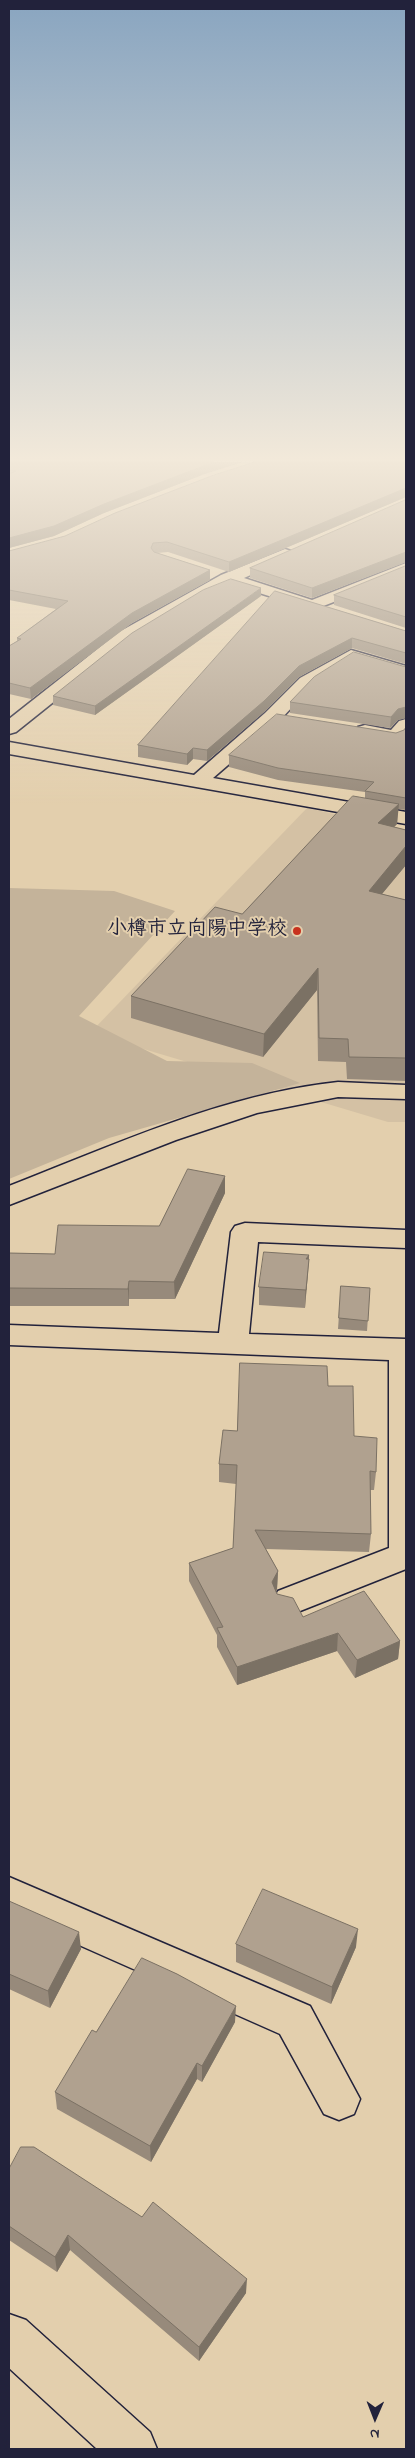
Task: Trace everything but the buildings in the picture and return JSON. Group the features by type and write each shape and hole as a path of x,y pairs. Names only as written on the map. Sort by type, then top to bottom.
{"street":[{"path":"225,577 341,614"},
{"path":"9,728 125,636 196,594 232,577"},
{"path":"313,605 384,577"},
{"path":"198,781 272,717 306,682 351,655 406,672"},
{"path":"272,717 291,720"},
{"path":"348,729 395,736 406,726"},
{"path":"9,748 406,818"},
{"path":"9,1196 131,1148 250,1106 332,1089 406,1092"},
{"path":"233,1344 245,1232 406,1239"},
{"path":"9,1335 405,1350 406,1555 290,1601"},
{"path":"9,1895 295,2020 339,2099"},
{"path":"9,2337 133,2449"}],"shaded area":[{"name":"小樽市立向陽中学校","path":"307,808 406,830 406,1122 388,1122 90,1033"},
{"path":"9,888 114,891 175,911 79,1016 167,1061 252,1063 300,1083 109,1138 9,1179"}],"place":[{"name":"小樽市立向陽中学校","path":"297,931"}]}
